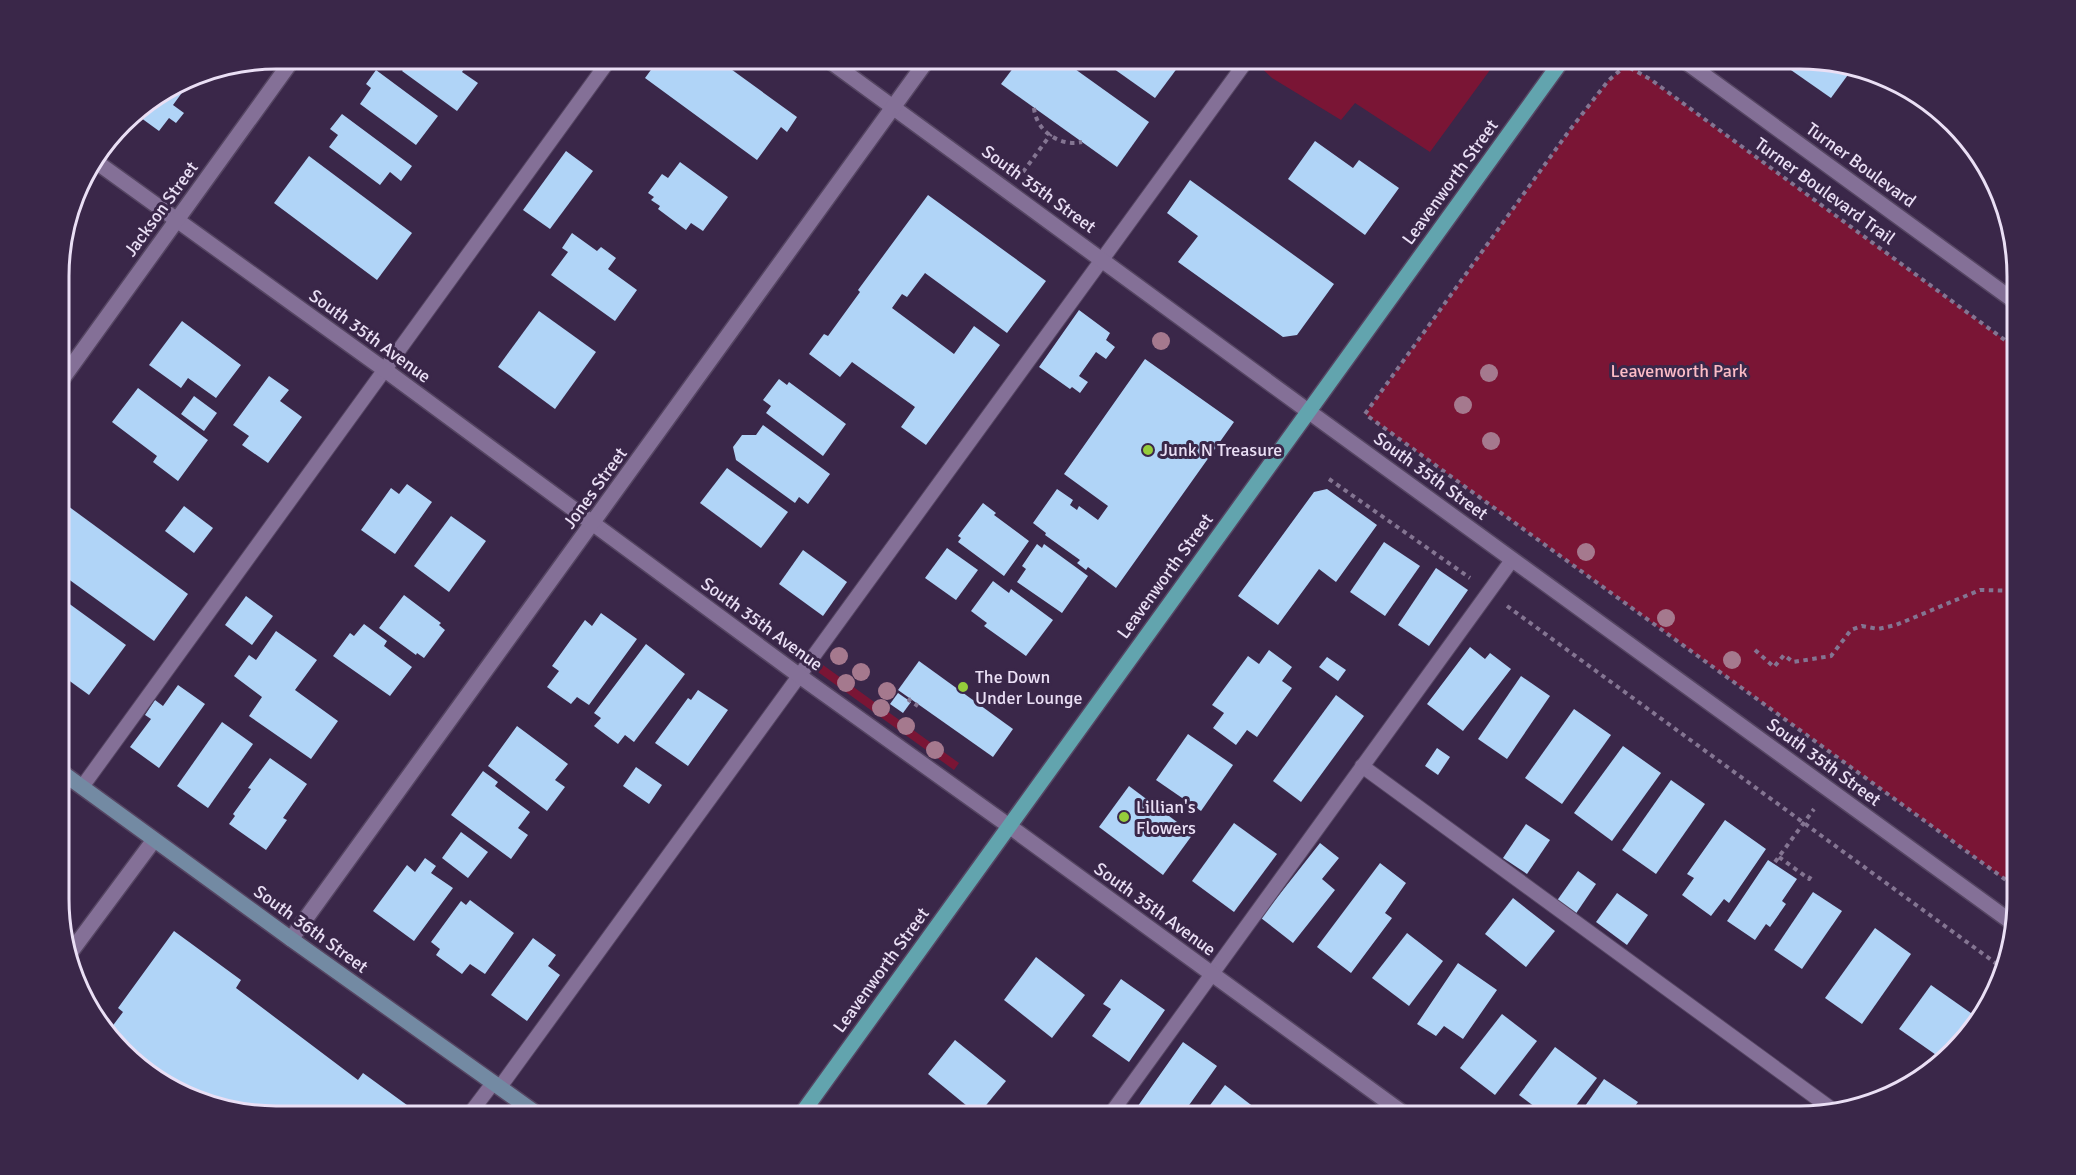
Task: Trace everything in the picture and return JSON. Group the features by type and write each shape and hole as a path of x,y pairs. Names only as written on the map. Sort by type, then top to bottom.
{"main road":[{"name":"Leavenworth Street","path":"807,1106 1555,69"}],"street":[{"name":"Jackson Street","path":"69,369 285,69"},
{"name":"South 35th Street","path":"842,69 2006,918"},
{"name":"Jones Street","path":"291,939 920,69"},
{"name":"Turner Boulevard","path":"1697,69 2007,296"},
{"name":"South 35th Avenue","path":"102,165 385,370 801,677 1393,1106"},
{"name":"South 36th Street","path":"69,778 526,1106"},
{"path":"75,946 154,840"}],"lane":[{"path":"82,787 602,69"},
{"path":"477,1106 497,1085 801,677 1239,69"},
{"path":"1116,1106 1512,560"},
{"path":"1362,766 1825,1104"}],"path":[{"path":"1623,69 1608,81 1569,131 1365,414 2007,881"},
{"name":"Turner Boulevard Trail","path":"1634,69 2007,342"},
{"path":"1034,108 1036,120 1041,127 1060,142 1066,144 1082,142"},
{"path":"1019,178 1051,134"},
{"path":"1329,479 1489,592 1996,964"},
{"path":"1755,650 1774,667 1784,655 1793,662 1831,656 1851,630 1862,626 1878,629 1896,625 1980,590 2007,591"},
{"path":"910,699 918,706"},
{"path":"1775,862 1828,789"},
{"path":"1779,857 1809,879 1811,876"}],"green space":[{"path":"1263,69 1491,69 1430,152 1355,103 1341,120 1272,78"},
{"name":"Leavenworth Park","path":"1623,69 1634,69 1650,79 2007,342 2007,881 1365,414 1569,131 1608,81"},
{"path":"823,665 959,763 954,770 818,672"}],"building":[{"path":"404,69 464,69 462,72 478,83 457,111 402,71"},
{"path":"652,69 731,69 797,117 787,132 781,127 757,160 645,78"},
{"path":"1012,69 1075,69 1149,122 1117,167 1001,84"},
{"path":"1114,69 1177,69 1155,98"},
{"path":"1789,69 1827,71 1848,75 1831,98"},
{"path":"376,70 438,116 416,145 360,104 371,88 366,84"},
{"path":"183,91 173,105 184,113 176,123 169,118 159,131 142,119"},
{"path":"342,114 412,166 401,181 390,172 380,185 329,147 338,135 330,129"},
{"path":"1315,141 1353,168 1359,160 1399,188 1365,235 1288,179"},
{"path":"566,151 593,171 550,229 523,210"},
{"path":"309,156 412,233 377,280 274,203"},
{"path":"680,162 728,197 703,231 691,223 686,230 658,209 660,206 651,200 654,197 648,193 662,174 668,178"},
{"path":"1190,180 1334,284 1297,335 1283,337 1178,262 1198,236 1167,213"},
{"path":"928,195 1046,281 1007,333 925,273 907,297 902,294 892,308 954,354 974,326 1000,345 926,445 901,427 915,407 852,362 840,377 809,354 824,334 828,336 860,292 858,290"},
{"path":"572,233 597,251 601,247 616,258 608,269 637,290 615,321 551,275 568,252 562,248"},
{"path":"1079,310 1110,333 1106,340 1115,347 1106,359 1096,352 1079,376 1088,382 1080,393 1072,387 1070,389 1039,367"},
{"path":"539,311 596,352 555,409 498,367"},
{"path":"182,321 241,365 216,398 188,378 181,388 149,365"},
{"path":"1145,359 1234,422 1116,588 1088,567 1086,570 1077,563 1080,560 1045,535 1046,533 1033,523 1057,489 1073,500 1070,505 1077,510 1079,506 1098,520 1108,506 1064,474"},
{"path":"269,376 289,390 280,401 302,417 268,463 242,445 249,436 233,425"},
{"path":"779,379 787,385 789,382 846,424 823,456 766,413 771,406 763,400"},
{"path":"138,388 208,440 178,481 153,462 157,456 112,422"},
{"path":"194,396 217,413 204,431 181,414"},
{"path":"763,425 830,474 808,504 799,497 795,503 736,460 733,447 742,435 756,435"},
{"path":"727,468 788,512 761,548 700,503"},
{"path":"407,484 432,502 395,554 361,530 391,488 399,494"},
{"path":"1327,489 1377,525 1336,582 1319,569 1278,625 1238,596 1314,492"},
{"path":"983,503 996,513 994,515 1029,541 1004,576 958,542 961,538 958,536"},
{"path":"184,506 213,528 194,553 165,531"},
{"path":"69,507 188,594 154,641 69,580"},
{"path":"451,516 486,541 449,592 414,566"},
{"path":"1384,542 1420,566 1385,616 1350,592"},
{"path":"1037,544 1042,548 1044,544 1088,576 1062,613 1017,582 1026,569 1022,566"},
{"path":"947,548 978,570 956,600 925,578"},
{"path":"803,550 847,582 823,616 779,584"},
{"path":"1436,568 1468,590 1429,646 1398,625"},
{"path":"993,581 1009,593 1011,589 1053,620 1026,656 984,626 987,623 971,611"},
{"path":"404,595 441,623 439,625 445,630 424,658 417,653 416,655 379,628"},
{"path":"246,596 273,616 252,645 225,625"},
{"path":"69,604 126,645 89,695 69,681"},
{"path":"601,613 637,639 589,705 577,697 571,704 547,687 559,671 552,666 585,620 592,626"},
{"path":"364,624 387,641 384,646 412,667 390,696 333,656 350,633 354,636"},
{"path":"276,631 317,660 295,690 338,721 311,759 249,716 262,697 234,676 249,655 256,660"},
{"path":"646,644 685,674 634,742 625,735 618,744 594,726 601,718 594,713"},
{"path":"1470,647 1485,659 1490,653 1511,669 1463,731 1427,704"},
{"path":"1269,650 1292,667 1282,681 1292,688 1257,737 1247,730 1236,745 1213,728 1224,713 1212,705 1248,656 1259,664"},
{"path":"1327,657 1346,670 1338,681 1319,667"},
{"path":"919,661 1013,729 993,757 898,690"},
{"path":"1521,676 1550,696 1507,759 1478,739"},
{"path":"178,685 205,704 159,768 130,747 151,719 145,715 155,700 163,706"},
{"path":"698,690 728,710 688,766 655,743 688,698 691,700"},
{"path":"898,693 911,702 903,713 890,704"},
{"path":"1336,695 1364,716 1301,802 1273,781"},
{"path":"1574,709 1611,735 1562,804 1525,778"},
{"path":"222,722 253,744 208,808 177,786"},
{"path":"517,726 568,764 555,780 565,787 547,811 488,766"},
{"path":"1188,734 1233,765 1201,811 1156,780"},
{"path":"1623,746 1661,773 1612,841 1574,813"},
{"path":"1437,748 1450,757 1438,775 1425,766"},
{"path":"270,758 307,784 283,818 287,820 266,850 229,824 235,816 233,814 251,789 248,788"},
{"path":"636,767 662,785 649,804 623,786"},
{"path":"483,771 498,782 495,786 530,812 518,828 528,835 511,859 451,815"},
{"path":"1671,780 1705,804 1656,874 1622,850"},
{"path":"1129,786 1193,834 1163,875 1099,827"},
{"path":"1725,820 1766,849 1729,903 1724,899 1711,916 1682,895 1694,878 1687,874"},
{"path":"1234,823 1277,854 1234,912 1192,881"},
{"path":"1526,824 1550,840 1527,874 1503,858"},
{"path":"461,832 488,852 468,878 442,858"},
{"path":"1320,843 1339,858 1322,879 1335,890 1293,943 1261,918"},
{"path":"425,858 436,866 431,873 453,888 414,941 373,911 407,865 415,872"},
{"path":"1768,860 1797,879 1782,901 1786,904 1770,927 1766,924 1755,940 1727,921"},
{"path":"1380,863 1406,883 1385,913 1392,918 1351,973 1317,947"},
{"path":"1578,871 1596,884 1575,915 1556,902"},
{"path":"1813,892 1842,911 1802,969 1774,950"},
{"path":"1617,893 1648,915 1627,945 1596,922"},
{"path":"1513,898 1555,931 1526,967 1485,934"},
{"path":"470,900 514,933 485,974 470,964 462,974 436,955 440,949 431,942 461,901 466,905"},
{"path":"1875,928 1911,954 1862,1024 1825,998"},
{"path":"174,931 241,980 236,988 358,1080 363,1073 408,1106 276,1106 223,1099 173,1078 140,1055 113,1026 123,1012 118,1008"},
{"path":"1407,933 1443,961 1409,1006 1372,978"},
{"path":"533,938 556,955 548,966 560,975 527,1021 491,995"},
{"path":"1036,957 1085,995 1052,1038 1004,1000"},
{"path":"1458,963 1497,990 1463,1039 1444,1026 1436,1036 1417,1024"},
{"path":"1121,979 1165,1010 1129,1062 1092,1036 1111,1009 1103,1004"},
{"path":"1931,985 1972,1013 1964,1025 1935,1055 1899,1029"},
{"path":"1502,1014 1537,1041 1495,1095 1460,1068"},
{"path":"955,1040 1006,1081 985,1106 967,1106 928,1074"},
{"path":"1183,1042 1217,1066 1188,1106 1138,1106"},
{"path":"1555,1047 1597,1078 1576,1106 1534,1106 1519,1095"},
{"path":"1604,1079 1638,1102 1635,1106 1585,1106"},
{"path":"1225,1085 1253,1106 1209,1106"}],"place":[{"name":"Junk N Treasure","path":"1148,450"},
{"name":"The Down Under Lounge","path":"963,687"},
{"name":"Lillian's Flowers","path":"1124,817"}]}
